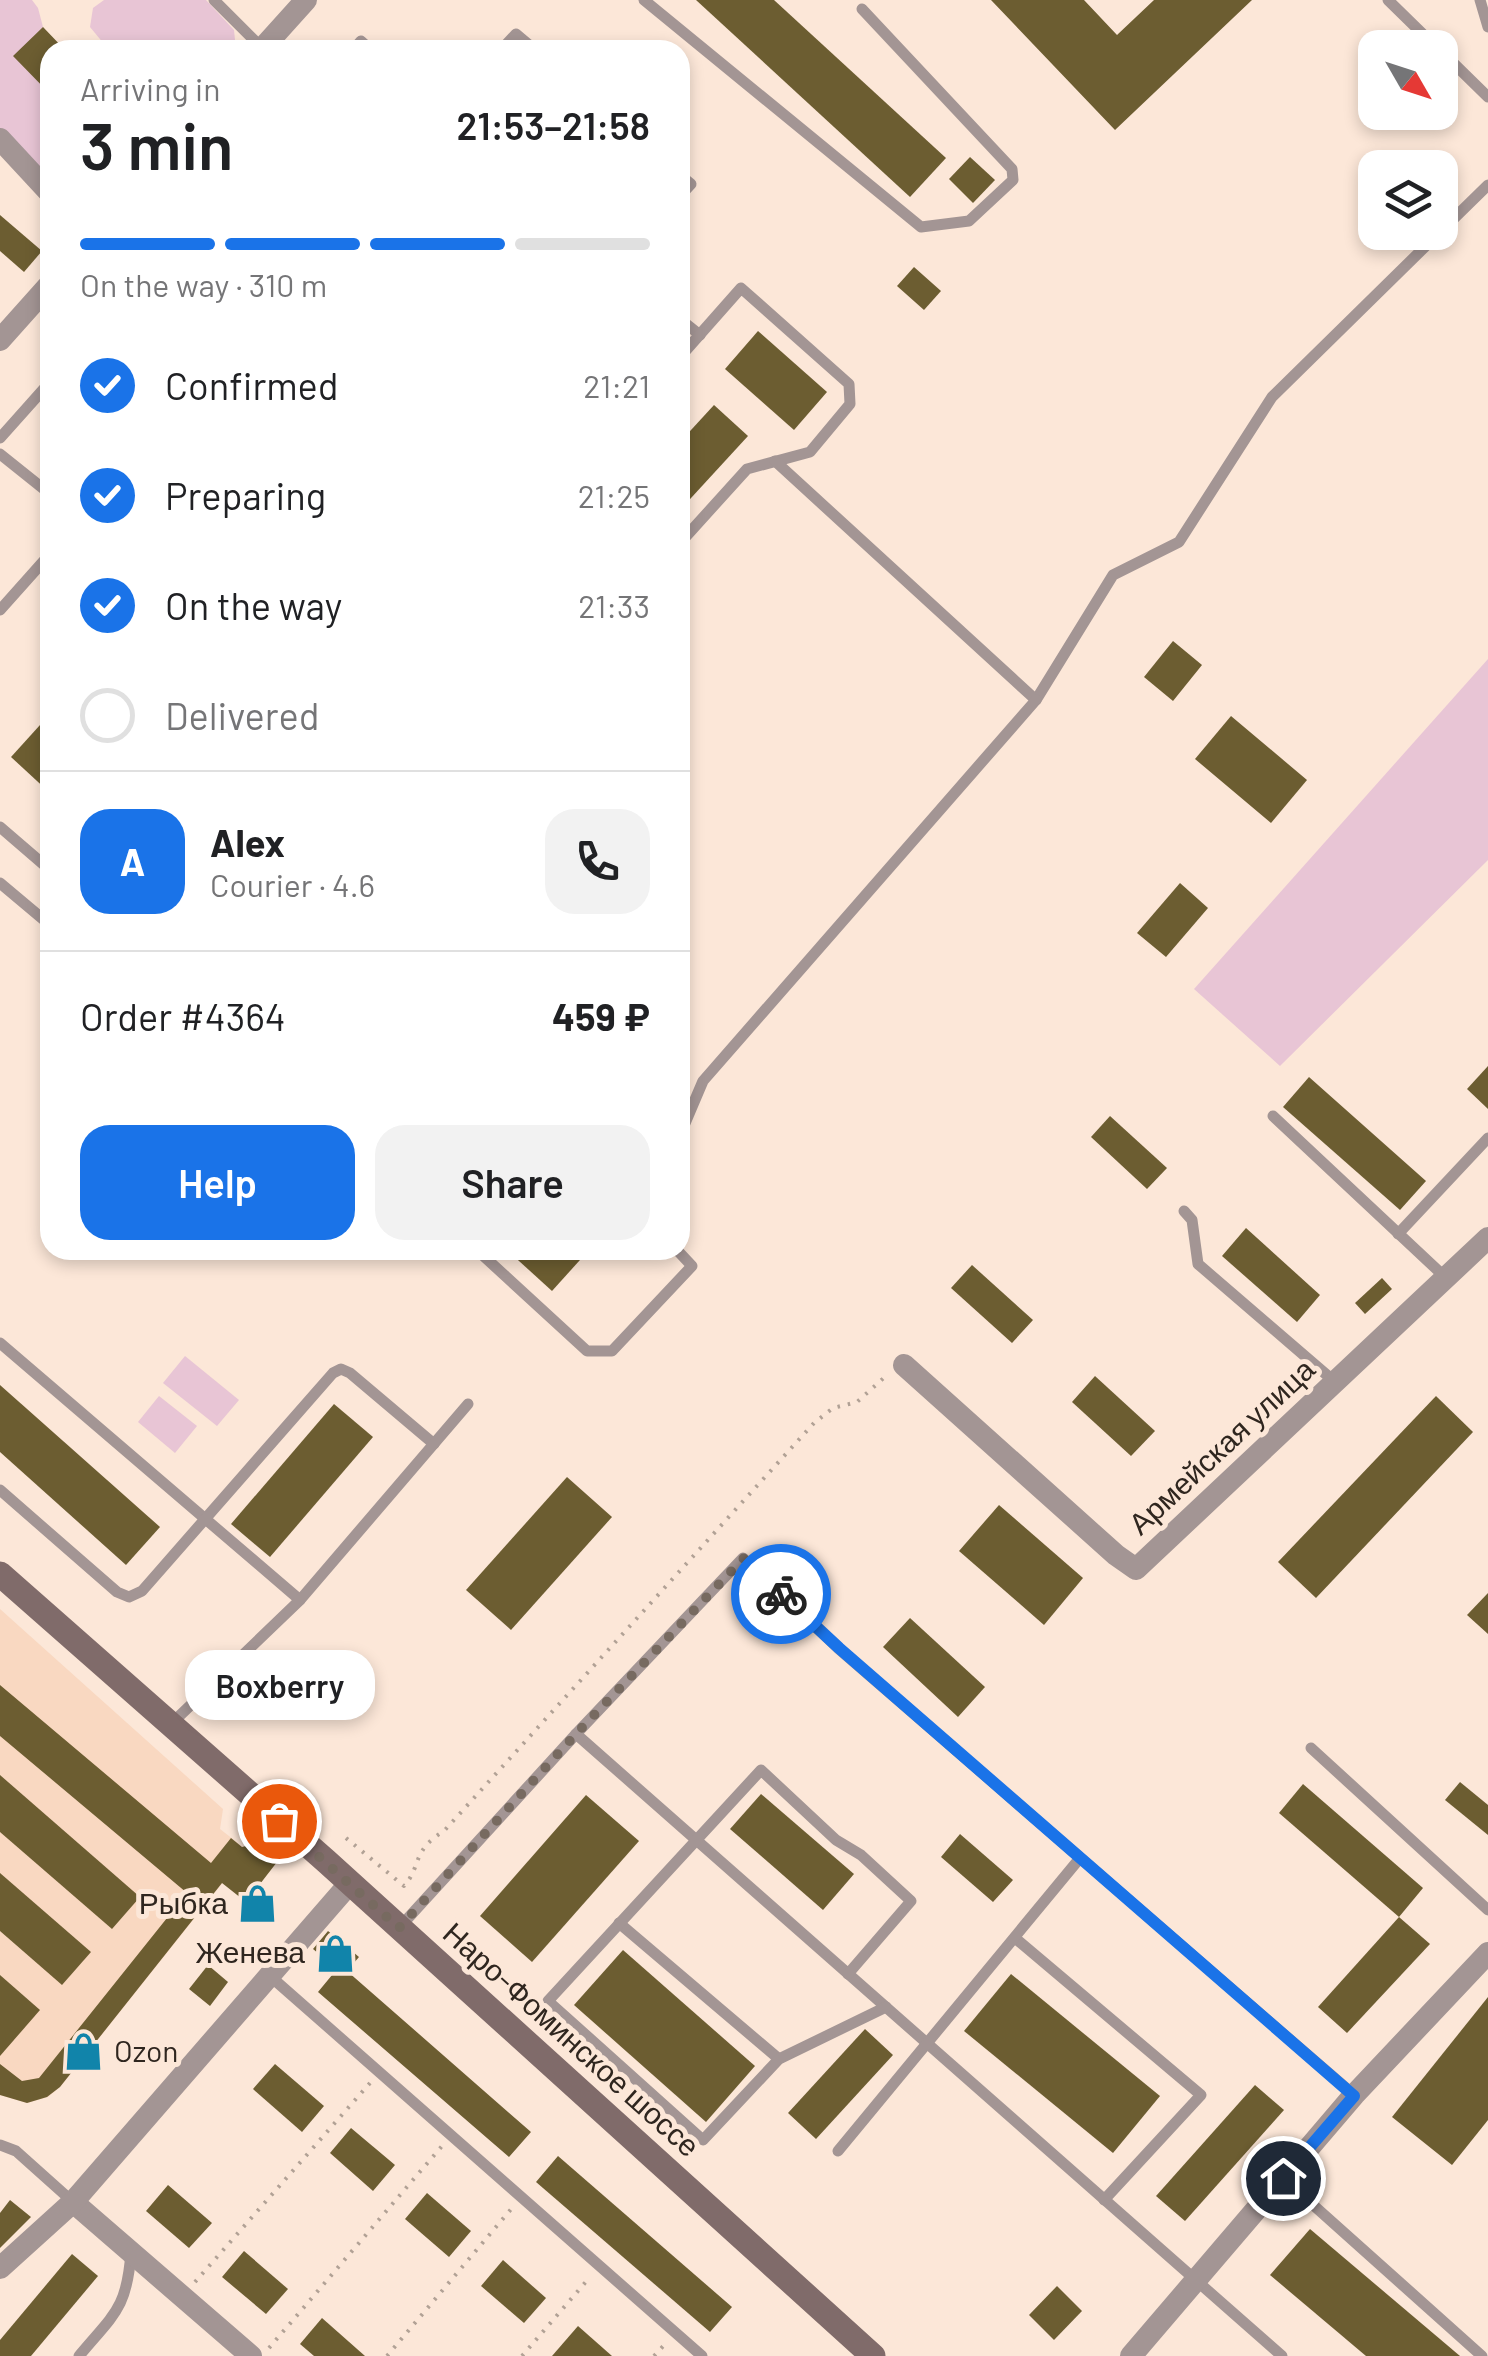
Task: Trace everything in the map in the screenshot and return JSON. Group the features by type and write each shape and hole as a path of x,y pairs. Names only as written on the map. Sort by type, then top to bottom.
{"main road":[{"name":"Наро-Фоминское шоссе","path":"0,1574 350,1883 873,2356"}],"street":[{"path":"269,40 306,0"},
{"path":"0,139 40,182"},
{"path":"0,340 40,295"},
{"name":"Армейская улица","path":"904,1365 1136,1569 1488,1238"},
{"path":"0,2268 73,2202 350,1883"},
{"path":"1130,2356 1354,2096 1488,1953"},
{"path":"73,2202 251,2356"}],"lane":[{"path":"214,0 252,40"},
{"path":"644,0 921,226 969,221 1013,180 1012,169 862,9"},
{"path":"657,10 667,0"},
{"path":"1388,0 1419,30"},
{"path":"1480,0 1488,27"},
{"path":"1458,68 1488,97"},
{"path":"1458,214 1488,185"},
{"path":"690,1112 703,1081 1036,700 1114,574 1179,542 1272,397 1422,250"},
{"path":"690,346 741,288 849,384 850,404 810,452 747,469 690,532"},
{"path":"690,327 700,335"},
{"path":"0,438 40,393"},
{"path":"0,454 40,486"},
{"path":"776,461 1036,700"},
{"path":"0,610 40,565"},
{"path":"0,827 40,861"},
{"path":"0,882 40,916"},
{"path":"1272,1116 1446,1278"},
{"path":"1398,1234 1488,1138"},
{"path":"1184,1210 1192,1220 1198,1264 1335,1382"},
{"path":"488,1260 587,1351 612,1351 692,1266 686,1260"},
{"path":"0,1344 300,1600"},
{"path":"0,1490 117,1592 129,1597 142,1592 332,1374 341,1369 434,1444"},
{"path":"171,1724 300,1600 468,1404"},
{"path":"399,1928 744,1558 839,1648 1354,2096"},
{"path":"576,1734 1281,2356"},
{"path":"1311,1748 1488,1910"},
{"path":"848,1974 911,1901 861,1856 836,1840 761,1770 548,2001 703,2140 779,2059 886,2007"},
{"path":"838,2151 1080,1858"},
{"path":"619,1923 779,2059"},
{"path":"1015,1938 1201,2095 1104,2200"},
{"path":"270,1976 702,2356"},
{"path":"0,2144 16,2151 73,2202"},
{"path":"1283,2178 1482,2356"},
{"path":"78,2356 122,2303 131,2252"}],"path":[{"path":"346,1838 404,1886 412,1877 416,1857 430,1840 444,1832 814,1423 833,1408 857,1402 878,1380 904,1365"},
{"path":"182,2296 380,2072"},
{"path":"262,2356 451,2135"},
{"path":"387,2356 522,2197"},
{"path":"522,2356 600,2266"}],"shaded area":[{"path":"0,0 32,0 43,27 14,56 40,83 40,169 0,128"},
{"path":"104,0 206,0 234,30 235,40 101,40 90,27 93,8"},
{"path":"1488,659 1488,860 1280,1066 1194,989"},
{"path":"185,1356 239,1400 217,1426 163,1383"},
{"path":"159,1396 197,1426 175,1453 138,1422"},
{"path":"0,1609 223,1809 220,1829 248,1851 60,2087 48,2097 27,2103 0,2095"}],"building":[{"path":"696,0 774,0 946,158 910,197"},
{"path":"991,0 1084,0 1117,35 1154,0 1252,0 1115,130"},
{"path":"43,27 55,40 40,40 40,84 13,56"},
{"path":"970,157 995,180 973,203 949,179"},
{"path":"0,215 40,253 24,272 0,251"},
{"path":"914,267 941,291 924,310 897,286"},
{"path":"758,331 827,392 794,430 725,369"},
{"path":"714,405 748,436 690,499 690,431"},
{"path":"1173,641 1202,665 1173,701 1144,677"},
{"path":"1231,716 1307,780 1271,823 1195,759"},
{"path":"40,725 40,784 11,757"},
{"path":"1180,883 1208,908 1166,957 1137,933"},
{"path":"1488,1066 1488,1109 1467,1089"},
{"path":"1309,1077 1426,1181 1400,1210 1283,1107"},
{"path":"1110,1116 1167,1168 1147,1189 1091,1137"},
{"path":"1246,1228 1320,1295 1297,1322 1222,1256"},
{"path":"518,1260 580,1260 552,1291"},
{"path":"972,1265 1033,1320 1012,1343 951,1288"},
{"path":"1382,1278 1392,1289 1365,1314 1355,1303"},
{"path":"1095,1376 1155,1431 1131,1456 1072,1402"},
{"path":"0,1385 160,1527 126,1565 0,1452"},
{"path":"1436,1396 1473,1432 1316,1598 1278,1562"},
{"path":"334,1404 373,1437 270,1557 231,1524"},
{"path":"567,1477 612,1517 511,1630 466,1590"},
{"path":"999,1505 1083,1578 1044,1625 959,1551"},
{"path":"1488,1593 1488,1634 1467,1615"},
{"path":"910,1618 985,1687 958,1717 883,1647"},
{"path":"0,1685 211,1863 231,1838 242,1847 254,1844 261,1834 284,1853 246,1902 222,1883 60,2087 47,2097 27,2103 0,2095 0,2064 22,2081 39,2078 187,1893 0,1736"},
{"path":"0,1775 140,1897 112,1929 0,1832"},
{"path":"1460,1782 1488,1805 1488,1835 1445,1800"},
{"path":"1303,1784 1423,1888 1399,1917 1279,1813"},
{"path":"761,1794 854,1874 823,1910 730,1829"},
{"path":"586,1795 639,1841 532,1962 480,1916"},
{"path":"960,1834 1013,1880 993,1902 941,1857"},
{"path":"0,1873 91,1952 62,1985 0,1931"},
{"path":"1399,1917 1430,1944 1347,2033 1318,2007"},
{"path":"328,1931 359,1957 347,1971 531,2132 509,2157 318,1992 337,1969 313,1949"},
{"path":"623,1950 755,2066 706,2122 574,2005"},
{"path":"208,1965 228,1982 210,2006 189,1989"},
{"path":"1011,1974 1160,2096 1113,2153 964,2031"},
{"path":"0,1975 40,2010 0,2056"},
{"path":"1488,1997 1488,2120 1452,2165 1392,2117"},
{"path":"865,2029 893,2055 816,2139 788,2113"},
{"path":"275,2064 324,2106 302,2132 253,2089"},
{"path":"1255,2085 1284,2110 1185,2221 1156,2196"},
{"path":"351,2128 395,2165 373,2191 330,2153"},
{"path":"558,2156 732,2307 710,2332 536,2182"},
{"path":"168,2185 212,2223 189,2248 146,2211"},
{"path":"427,2193 471,2231 449,2257 405,2219"},
{"path":"10,2200 31,2217 0,2248 0,2213"},
{"path":"1310,2229 1460,2356 1366,2356 1270,2275"},
{"path":"244,2251 288,2289 266,2314 222,2277"},
{"path":"72,2254 98,2276 31,2356 0,2356 0,2340"},
{"path":"503,2260 546,2298 524,2323 481,2286"},
{"path":"1057,2286 1082,2311 1054,2340 1029,2315"},
{"path":"322,2318 365,2356 314,2356 300,2344"},
{"path":"578,2326 612,2356 552,2356"}],"way so far":[{"path":"279,1821 399,1928 744,1558 781,1594"}],"place":[{"name":"Boxberry","path":"279,1821"},
{"name":"Рыбка","path":"258,1904"},
{"name":"Женева","path":"335,1953"},
{"name":"Ozon","path":"84,2052"}],"route":[{"path":"781,1594 1354,2096 1283,2178"}]}
